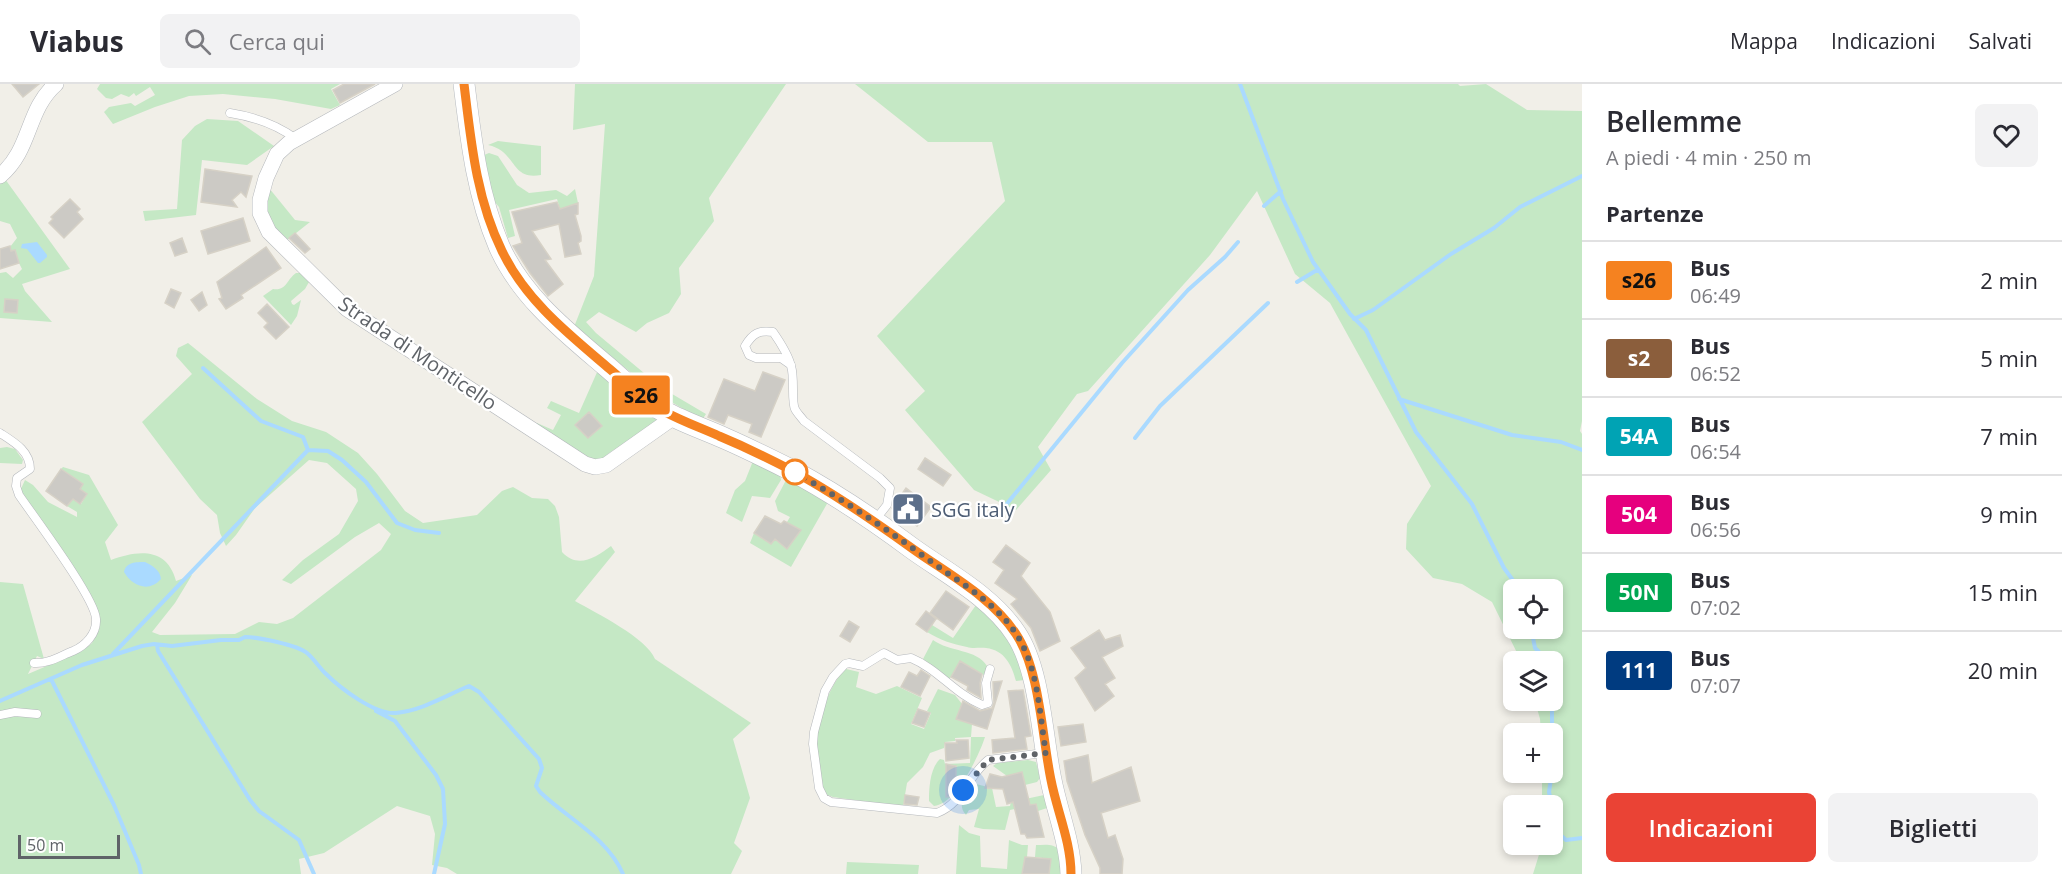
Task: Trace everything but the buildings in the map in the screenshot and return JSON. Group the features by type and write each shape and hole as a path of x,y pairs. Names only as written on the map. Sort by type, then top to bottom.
{"main road":[{"path":"464,84 474,163 481,195 497,240 510,266 533,299 560,326 654,405 674,417 790,470 832,493 875,521 985,601 1003,616 1017,634 1026,652 1033,677 1046,753 1069,854 1071,874"}],"street":[{"path":"0,176 12,166 21,152 37,108 48,91 56,84"},
{"name":"Strada di Monticello","path":"395,84 296,139 277,154 266,178 260,200 260,213 269,232 346,309 585,464 595,467 606,465 674,417"}],"lane":[{"path":"231,113 257,117 296,139"},
{"path":"791,365 781,358 756,358 749,355 745,346 751,336 761,330 773,332 791,365 794,408 804,421 890,488 887,505 875,521"},
{"path":"0,433 19,445 30,461 30,470 17,478 16,486 19,495 92,605 96,619 88,642 80,648 44,664 34,663"},
{"path":"990,669 986,683 988,703 982,705 958,692 935,673 911,658 897,660 884,653 863,666 845,664 833,677 825,691 814,732 813,744 819,788 824,798 831,802 937,813 947,809 957,800 970,780 988,760 1046,753"},
{"path":"0,715 15,712 37,714"}],"green space":[{"path":"100,84 340,84 331,89 340,105 331,109 275,99 223,94 189,96 113,124 104,112 109,107 131,103 135,106 155,95 150,87 136,96 134,93 129,97 121,94 112,99 106,98 97,89"},
{"path":"575,84 786,84 709,198 714,221 679,268 681,294 669,313 647,323 636,332 599,312 586,322 662,388 706,414 702,420 658,394 574,327 594,276 605,124 573,130"},
{"path":"855,84 1458,84 1460,86 1486,84 1527,110 1582,111 1582,421 1580,431 1582,434 1582,874 1533,874 1539,855 1563,855 1563,795 1542,795 1542,783 1563,783 1563,723 1540,723 1538,711 1563,711 1563,651 1516,651 1510,639 1563,639 1563,579 1503,579 1503,624 1492,602 1462,584 1433,578 1406,549 1407,524 1431,486 1330,303 1295,274 1257,191 1210,255 1088,391 1077,394 1038,447 1051,470 1016,510 974,490 905,410 925,391 877,336 1005,201 992,142 928,142"},
{"path":"207,119 238,121 274,146 247,165 202,160 196,215 145,221 143,211 177,209 182,140 195,126"},
{"path":"498,141 541,146 541,175 524,174 504,153 488,145"},
{"path":"489,153 498,156 517,185 529,193 556,190 567,196 575,189 578,203 560,209 557,199 509,210 515,236 508,238 499,207 493,200 488,185 484,155"},
{"path":"5,179 70,269 22,284 25,291 52,322 0,318 0,273 6,272 13,278 22,269 15,250 11,251 10,247 17,238 10,224 0,221 0,184"},
{"path":"269,188 295,220 310,222 286,241 268,217 266,205"},
{"path":"296,273 300,273 309,282 305,289 291,301 294,305 301,300 297,316 291,325 263,296 273,289 284,287"},
{"path":"188,343 257,399 292,421 326,432 358,453 405,511 423,523 477,515 502,491 513,487 532,498 548,499 555,506 559,517 562,552 568,557 580,561 587,560 611,546 615,552 575,601 632,635 650,651 655,659 751,723 733,739 750,798 734,843 742,851 731,874 457,874 447,868 432,865 435,834 430,816 397,806 324,853 299,859 301,874 0,874 0,582 23,584 44,659 37,656 28,674 82,651 92,643 100,627 100,617 89,592 20,491 25,480 33,485 48,502 77,517 77,512 67,506 73,499 81,504 87,494 79,489 83,484 61,469 63,467 89,475 118,525 105,542 111,560 131,554 150,554 166,562 176,581 192,575 175,603 152,632 160,635 235,634 259,622 277,624 293,618 381,550 391,534 379,523 355,537 291,584 282,580 303,560 339,534 358,501 356,489 327,463 309,460 255,508 226,546 220,533 217,515 200,499 142,422 192,374 176,356 178,348"},
{"path":"598,370 663,420 617,452 615,449 596,464 533,426 537,423 553,430 561,415 547,408 551,401 579,413"},
{"path":"0,448 15,449 23,460 22,464 0,463"},
{"path":"753,461 780,475 781,480 770,498 752,496 742,522 726,513 735,490 745,481"},
{"path":"789,480 828,502 791,567 750,543 754,533 771,543 775,539 787,549 800,530 787,522 790,517 778,511 775,501 785,482"},
{"path":"976,605 1006,639 1017,658 1025,680 1016,681 1010,664 1003,655 993,649 956,645 927,632 932,625 953,638"},
{"path":"933,640 977,656 987,666 984,675 960,661 949,680 923,659"},
{"path":"846,669 859,672 856,687 876,694 897,686 922,698 911,724 924,729 931,713 927,711 938,689 955,695 962,704 956,719 972,724 971,737 955,738 955,741 945,742 944,748 930,753 923,767 907,783 903,807 833,797 822,790 817,748 819,724 825,703 835,683"},
{"path":"971,737 985,737 978,756 958,788 942,803 934,806 929,801 934,768 940,759 944,760 945,764 970,763"},
{"path":"1028,760 1036,762 1040,778 1037,782 1025,785 1022,772 1007,776 993,766 997,763"},
{"path":"972,783 992,788 996,807 1010,806 1011,802 1044,795 1047,808 1038,811 1036,804 1010,810 1005,830 974,827 979,809 969,810 966,815 962,807 963,799"},
{"path":"959,825 969,833 980,836 981,867 1007,869 1009,840 1028,845 1022,874 956,874"},
{"path":"1036,845 1052,845 1059,850 1062,874 1049,874 1050,859 1035,857"},
{"path":"847,862 919,865 918,874 846,874"}],"water":[{"path":"37,242 47,255 40,263 27,249 21,248 22,244"},
{"path":"145,562 158,571 161,579 146,587 131,581 124,572 129,564"}],"waterway":[{"path":"1240,84 1283,199 1313,262 1350,314 1366,330 1416,432 1472,504 1504,568 1512,579"},
{"path":"1354,319 1373,310 1451,254 1494,228 1520,207 1582,176"},
{"path":"1264,206 1281,191"},
{"path":"1001,511 1122,363 1188,290 1225,257 1238,242"},
{"path":"1297,282 1317,270"},
{"path":"1135,438 1160,406 1268,303"},
{"path":"203,368 261,421 303,437 308,450"},
{"path":"1399,399 1512,435 1561,442 1582,450"},
{"path":"113,654 308,450 328,451 342,460 366,482 397,523 415,530 439,533"},
{"path":"0,701 82,665 142,646 154,644 172,646 239,640 245,637 277,642 302,650 310,655 331,679 378,710 396,713 415,709 469,686 479,692 539,759 542,768 536,786 540,792 597,839 616,861 623,874"},
{"path":"1533,639 1538,651"},
{"path":"157,645 158,651 250,800 259,811 299,840 314,874"},
{"path":"51,679 114,805 141,874"},
{"path":"376,711 395,721 436,775 443,789 445,824 434,874"},
{"path":"1552,711 1552,723"},
{"path":"1550,783 1550,795"},
{"path":"1563,837 1566,840 1582,838"}],"bus line":[{"name":"s26","path":"464,84 476,176 493,231 500,248 524,288 554,321 626,383 666,413 727,439 790,470 832,493 875,521 979,596 998,612 1017,634 1026,652 1033,677 1051,782 1069,854 1071,874"}],"place":[{"name":"SGG italy","path":"908,509"}],"route":[{"path":"795,472 790,470 832,493 875,521 985,601 1003,616 1017,634 1026,652 1033,677 1046,753 988,760 963,790"}]}
